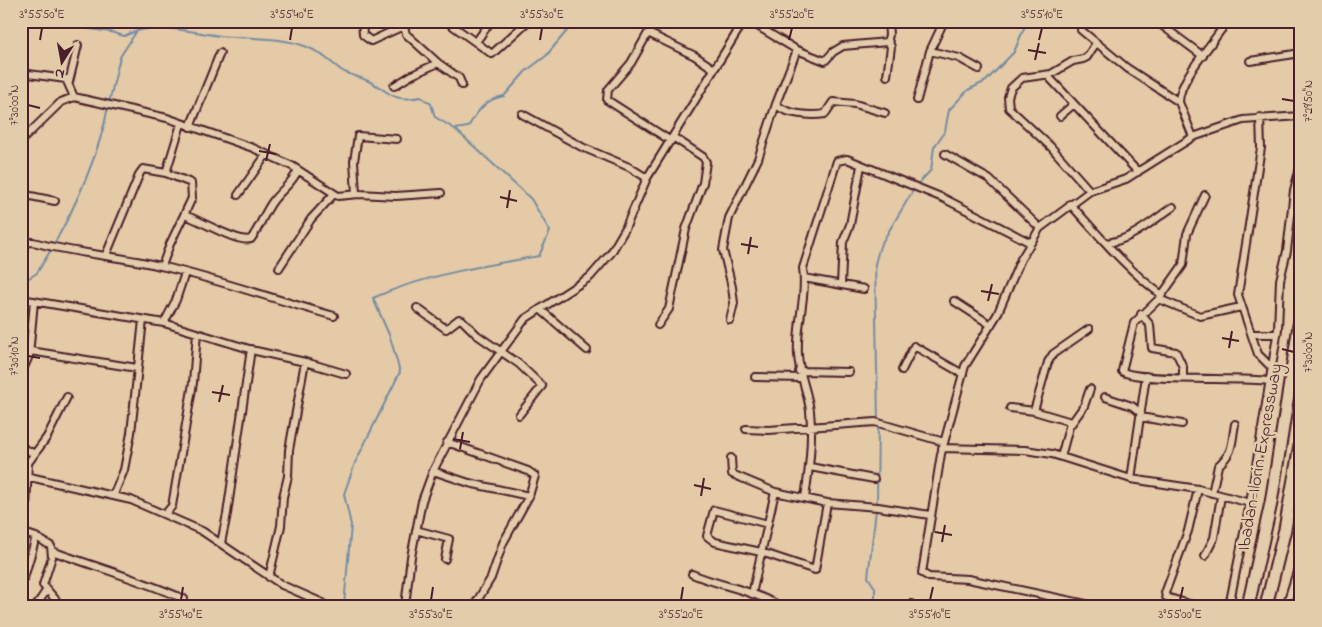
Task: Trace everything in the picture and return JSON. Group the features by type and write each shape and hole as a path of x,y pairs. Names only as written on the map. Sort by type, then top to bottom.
{"highway":[{"name":"Ibadan-Ilorin Expressway","path":"1248,606 1272,504 1301,313"},
{"name":"Ibadan-Ilorin Expressway","path":"1266,606 1285,529 1301,440"}],"street":[{"path":"362,21 363,35 371,41 414,21"},
{"path":"446,21 476,42 489,54 496,54 526,23"},
{"path":"476,42 491,21"},
{"path":"731,21 737,30"},
{"path":"405,606 416,530 422,501 432,470 481,379 520,324 597,271 625,229 647,178 744,21"},
{"path":"749,21 797,50 825,61 833,52 843,46 859,43 883,43 888,40"},
{"path":"886,76 890,52 888,21"},
{"path":"917,100 930,51 944,21"},
{"path":"1156,21 1203,56"},
{"path":"1212,21 1222,29"},
{"path":"1193,137 1179,102 1181,90 1227,21"},
{"path":"404,27 406,34 438,64 459,78 462,85"},
{"path":"1081,30 1127,68 1179,102"},
{"path":"658,325 669,309 686,229 703,183 706,162 703,157 607,100 608,90 631,63 648,33 695,56 714,69"},
{"path":"1090,191 1051,147 1009,108 1008,97 1011,88 1022,78 1047,75 1073,61 1087,57 1096,43"},
{"path":"74,97 69,82 78,45"},
{"path":"730,320 734,303 723,250 729,218 758,159 776,104 797,50"},
{"path":"930,51 952,55 979,68"},
{"path":"190,127 220,53"},
{"path":"1250,60 1301,53"},
{"path":"394,86 412,75 438,64"},
{"path":"21,74 59,77 69,82"},
{"path":"1047,75 1138,172"},
{"path":"21,141 62,102 74,97 167,118 253,148 298,170 334,194 343,196 356,194 396,196 441,194"},
{"path":"776,104 780,108 811,117 825,114 833,102 855,104 885,113"},
{"path":"1060,116 1074,104"},
{"path":"522,114 582,147 629,167 647,178"},
{"path":"1095,606 1063,603 977,581 924,575 922,569 943,445 968,360 1001,308 1029,242 1040,228 1070,204 1090,191 1126,179 1193,137 1243,120 1260,117 1301,116"},
{"path":"1260,117 1261,148 1238,295 1258,354 1270,366"},
{"path":"166,173 181,124"},
{"path":"356,194 354,161 358,136 398,139"},
{"path":"945,154 989,179 1040,228"},
{"path":"238,195 266,155"},
{"path":"805,498 810,467 811,427 809,404 800,374 798,329 805,289 804,262 837,161 846,159 943,198 1029,242"},
{"path":"1228,606 1250,503 1270,366 1277,334 1280,280 1287,251 1294,190 1301,164"},
{"path":"842,285 843,242 850,225 861,166"},
{"path":"106,255 140,173 143,169 166,173 191,182 192,198 170,244 162,266"},
{"path":"184,215 248,240 259,228 274,199 292,183 298,170"},
{"path":"21,194 55,201"},
{"path":"279,268 312,219 334,194"},
{"path":"1204,195 1187,234 1183,265 1160,297 1141,314 1131,330 1122,371 1136,377 1251,378 1268,381"},
{"path":"1070,204 1160,297 1200,316 1242,307"},
{"path":"1106,243 1120,241 1134,234 1173,207"},
{"path":"21,243 33,242 63,250 106,255 162,266 334,316"},
{"path":"164,323 186,272"},
{"path":"804,278 864,289"},
{"path":"21,300 164,323 251,349 346,374"},
{"path":"21,374 30,351 34,301"},
{"path":"954,301 991,324"},
{"path":"417,308 446,329 459,319 462,320 477,335 519,364 542,386 519,415"},
{"path":"540,309 587,350"},
{"path":"1141,314 1150,325 1152,348 1176,352 1183,367 1183,378"},
{"path":"114,494 124,470 134,415 143,320"},
{"path":"1034,411 1048,362 1053,354 1089,329"},
{"path":"165,514 172,506 193,383 197,333"},
{"path":"1252,334 1277,334"},
{"path":"902,370 914,346 963,374"},
{"path":"221,543 251,349"},
{"path":"30,351 137,368"},
{"path":"269,577 281,526 283,497 288,476 289,450 305,362"},
{"path":"755,377 849,372"},
{"path":"1131,479 1146,376"},
{"path":"1061,457 1071,422 1084,406 1090,389"},
{"path":"67,397 44,442 33,453 28,463 24,476 26,510 21,531 47,542 52,551 108,572 147,583 184,599"},
{"path":"1105,397 1132,406 1141,415 1182,424"},
{"path":"1010,408 1034,411 1071,422"},
{"path":"746,430 874,422 943,445 1025,450 1061,457 1131,479 1198,489 1250,503"},
{"path":"1212,493 1218,466 1230,454 1235,424"},
{"path":"447,442 533,473 534,482 529,496 502,543 491,578 474,606"},
{"path":"21,447 33,453"},
{"path":"731,458 732,474 775,492 827,503 878,507 930,515"},
{"path":"810,467 874,479"},
{"path":"432,470 469,483 529,496"},
{"path":"24,476 81,489 114,494 165,514 202,531 269,577 322,603"},
{"path":"1196,606 1171,599 1165,593 1188,531 1198,489"},
{"path":"752,594 775,492"},
{"path":"1205,556 1214,538 1221,496"},
{"path":"768,524 714,510 707,536 716,542 761,552 815,570 827,503"},
{"path":"416,530 449,538 445,559"},
{"path":"24,578 36,537"},
{"path":"52,551 43,580 46,591 60,606"},
{"path":"1286,606 1301,559"},
{"path":"692,574 752,594 779,606"},
{"path":"36,606 46,591"}],"waterway":[{"path":"70,21 90,29 124,36 136,31 160,28 220,36 275,39 296,43 317,51 344,72 366,80 390,95 402,98 421,97 431,104 435,117 455,129 468,127 478,111 487,103 504,96 526,71 546,56 570,27 570,21"},
{"path":"109,103 120,57 138,29 139,21"},
{"path":"917,185 931,170 934,147 945,131 949,110 968,90 986,81 1014,52 1027,21"},
{"path":"54,244 71,213 86,178 99,142 108,107"},
{"path":"344,606 351,525 344,494 355,463 400,372 390,337 373,298 433,277 539,256 550,231 531,199 455,129"},
{"path":"878,421 875,264 880,246 914,189"},
{"path":"21,283 37,273 52,248"},
{"path":"875,606 875,588 868,577 877,502 878,426"}]}
